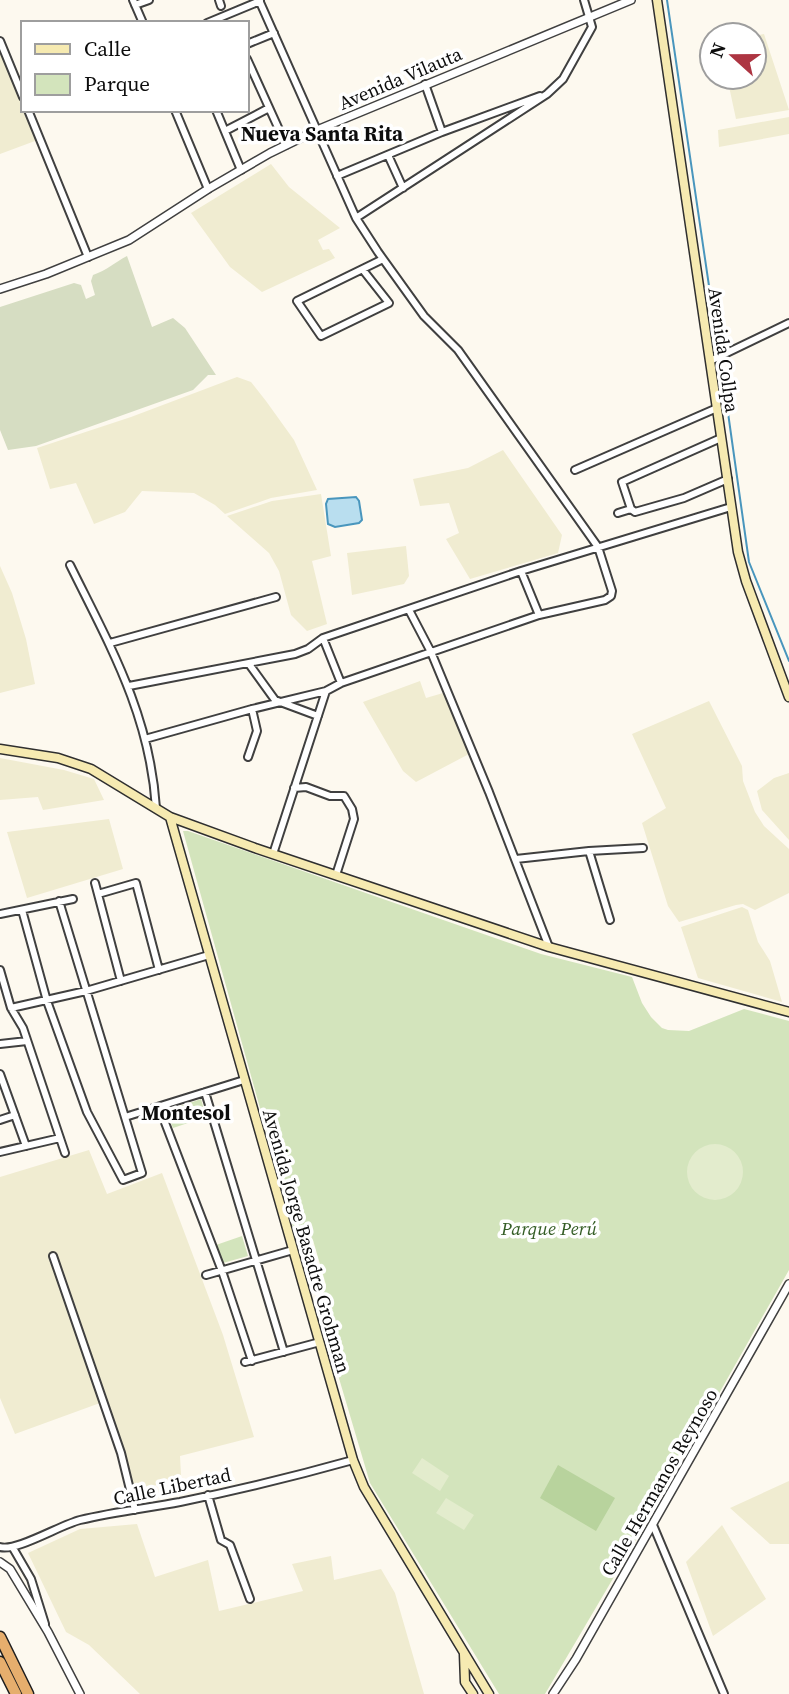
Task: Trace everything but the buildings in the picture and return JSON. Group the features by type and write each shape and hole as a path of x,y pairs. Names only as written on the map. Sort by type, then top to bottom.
{"highway":[{"path":"0,1637 17,1687"},
{"path":"0,1662 17,1687 27,1694"}],"main road":[{"name":"Avenida Collpa","path":"657,0 741,567 789,697"},
{"path":"0,749 58,758 91,769 170,817 549,947 789,1012"},
{"name":"Avenida Jorge Basadre Grohman","path":"170,817 353,1460 364,1487 489,1694"},
{"name":"Avenida Jorge Basadre Grohman","path":"464,1651 465,1682 473,1694"}],"street":[{"path":"142,21 134,3 149,0"},
{"path":"356,218 547,94 563,79 592,27 584,0"},
{"name":"Avenida Vilauta","path":"0,289 46,274 130,240 208,189 317,130 628,0"},
{"path":"145,738 326,691 341,683 540,615 605,600 611,596 612,591 598,547 458,350 424,316 356,218 260,1 212,21"},
{"path":"248,44 274,33"},
{"path":"0,41 21,92"},
{"path":"248,61 286,145"},
{"path":"425,84 442,132"},
{"path":"337,176 442,132 547,94"},
{"path":"225,131 269,108"},
{"path":"29,112 88,257"},
{"path":"176,112 208,189"},
{"path":"217,112 242,170"},
{"path":"388,155 403,188"},
{"path":"363,270 389,303 321,335 297,301 383,259"},
{"path":"709,361 789,323"},
{"path":"575,470 717,408"},
{"path":"721,438 624,480 623,485 631,509 635,512 684,498 728,479"},
{"path":"129,687 249,664 307,649 323,638 521,571 731,507"},
{"path":"618,513 631,509"},
{"path":"70,565 129,687 145,738 154,780 156,808"},
{"path":"521,571 540,615"},
{"path":"110,643 276,597"},
{"path":"409,610 430,652 516,859 549,947"},
{"path":"323,638 341,683"},
{"path":"249,664 275,700 284,701 318,716"},
{"path":"273,854 326,691"},
{"path":"248,757 257,731 252,709"},
{"path":"294,788 306,787 330,796 344,796 352,809 354,820 335,875"},
{"path":"516,859 643,848"},
{"path":"589,851 610,919"},
{"path":"95,883 121,981"},
{"path":"98,894 135,883 159,970"},
{"path":"0,914 73,899"},
{"path":"22,909 47,1001 87,1112 123,1180 142,1173 59,901"},
{"path":"11,1008 86,991 209,955"},
{"path":"0,970 11,1008 23,1028 65,1153"},
{"path":"0,1044 27,1041"},
{"path":"0,1074 2,1088 26,1146"},
{"path":"125,1117 244,1080"},
{"path":"205,1093 284,1352"},
{"path":"159,1107 222,1271 249,1362 320,1342"},
{"path":"0,1120 15,1115"},
{"path":"0,1152 60,1138"},
{"path":"206,1275 293,1250"},
{"path":"53,1256 121,1453 135,1510"},
{"name":"Calle Hermanos Reynoso","path":"553,1694 653,1525 789,1284"},
{"name":"Calle Libertad","path":"0,1547 13,1548 68,1524 286,1478 353,1460"},
{"path":"208,1495 221,1540 230,1545 250,1599"},
{"path":"653,1525 724,1694"},
{"path":"13,1548 31,1579 48,1632"},
{"path":"0,1562 10,1569 48,1632 80,1694"}],"shaded area":[{"path":"0,36 21,85 21,112 32,112 43,138 0,154"},
{"path":"768,46 789,110 736,119 730,91 768,91"},
{"path":"789,117 789,134 719,147 718,130"},
{"path":"271,164 289,187 340,228 318,240 323,250 329,249 335,258 262,292 230,267 191,213"},
{"path":"237,377 251,382 294,440 317,490 271,498 225,514 194,493 142,491 125,512 94,524 76,483 50,489 37,448 131,417"},
{"path":"503,450 562,535 558,553 470,579 446,539 459,533 449,503 420,506 413,479 468,468"},
{"path":"321,494 331,556 312,561 327,624 307,631 291,615 279,571 269,553 227,516 272,501"},
{"path":"406,546 409,576 404,584 352,595 347,553"},
{"path":"0,566 12,593 26,639 35,684 0,693"},
{"path":"420,681 426,698 443,693 469,754 416,782 403,771 363,702"},
{"path":"709,701 742,766 743,781 755,812 764,826 789,849 789,893 755,910 743,904 736,905 679,922 668,906 642,823 666,808 632,734"},
{"path":"0,758 64,770 94,779 104,800 43,810 38,797 0,800"},
{"path":"789,773 789,840 762,810 757,791 774,778"},
{"path":"109,819 123,869 27,898 7,832"},
{"path":"742,907 748,910 758,942 770,961 782,1002 698,978 681,927"},
{"path":"89,1150 107,1194 162,1173 223,1335 254,1437 180,1456 181,1475 134,1494 100,1403 15,1434 0,1398 0,1177"},
{"path":"789,1481 789,1544 770,1544 730,1508"},
{"path":"137,1524 155,1577 208,1560 219,1611 303,1591 292,1564 331,1556 334,1580 381,1569 395,1593 424,1694 140,1694 89,1645 66,1632 28,1553 80,1529"},
{"path":"722,1525 766,1599 713,1636 686,1562"}],"green space":[{"path":"127,256 152,327 173,318 185,328 216,375 208,375 193,390 36,446 8,450 0,430 0,307 74,283 81,285 86,299 95,295 91,281 93,275"},
{"name":"Parque Perú","path":"183,831 541,954 632,977 642,1003 651,1017 668,1030 689,1031 744,1009 789,1021 789,1270 545,1694 499,1694 370,1483 317,1304 326,1285 313,1240 293,1227"},
{"path":"201,1099 206,1117 173,1128 166,1111"},
{"path":"715,1144 726,1146 735,1152 741,1161 741,1183 735,1192 726,1198 715,1200 704,1198 695,1192 689,1183 687,1172 689,1161 695,1152 704,1146"},
{"path":"242,1236 248,1256 223,1263 216,1245"},
{"path":"422,1458 449,1476 440,1491 412,1473"},
{"path":"558,1465 615,1498 596,1531 540,1498"},
{"path":"446,1498 474,1515 464,1530 436,1513"}],"water":[{"path":"356,497 362,520 359,523 335,527 328,524 328,499"}],"waterway":[{"path":"667,0 719,354"},
{"path":"721,363 749,562 789,661"}],"district":[{"name":"Nueva Santa Rita","path":"322,134"},
{"name":"Montesol","path":"186,1113"}]}
